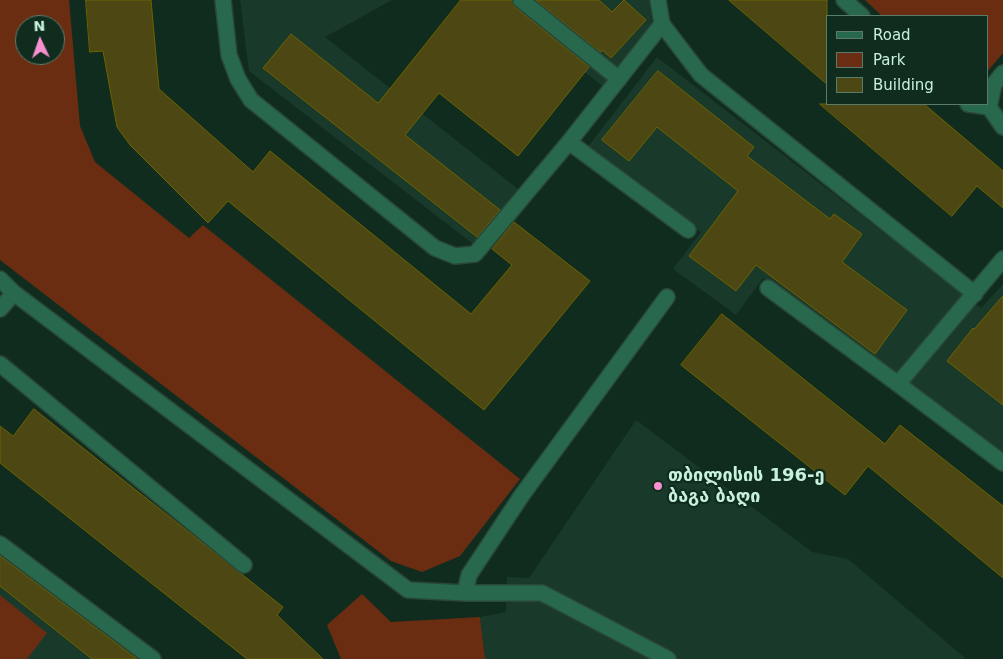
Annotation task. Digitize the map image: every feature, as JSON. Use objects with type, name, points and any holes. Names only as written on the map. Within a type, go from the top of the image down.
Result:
[{"type":"street","points":[[223,0],[229,56],[238,79],[252,100],[434,248],[455,256],[475,254],[569,142],[662,24]]},
{"type":"street","points":[[521,0],[619,79]]},
{"type":"street","points":[[658,0],[662,24],[701,75],[974,294]]},
{"type":"street","points":[[844,0],[861,15]]},
{"type":"street","points":[[989,107],[994,84],[1003,74]]},
{"type":"street","points":[[975,105],[989,107],[1003,127]]},
{"type":"street","points":[[569,142],[688,230]]},
{"type":"street","points":[[898,384],[1003,259]]},
{"type":"street","points":[[0,279],[14,293],[408,590],[465,593],[542,593],[668,659]]},
{"type":"street","points":[[768,288],[1003,463]]},
{"type":"street","points":[[0,309],[14,293]]},
{"type":"street","points":[[465,593],[469,576],[522,495],[667,297]]},
{"type":"street","points":[[0,364],[244,565]]},
{"type":"street","points":[[0,544],[153,659]]},
{"type":"shaded area","points":[[240,0],[392,0],[325,37],[518,189],[473,244],[249,71]]},
{"type":"shaded area","points":[[490,0],[649,0],[652,23],[605,88]]},
{"type":"shaded area","points":[[657,57],[981,308],[1003,284],[1003,468],[880,364],[763,278],[736,315],[673,269],[701,232],[587,148]]},
{"type":"shaded area","name":"თბილისის 196-ე ბაგა ბაღი","points":[[636,420],[812,552],[848,559],[964,657],[964,659],[485,659],[480,617],[506,612],[507,577],[529,578]]},
{"type":"shaded area","points":[[0,540],[147,659],[0,659]]},
{"type":"green space","points":[[0,0],[69,0],[80,126],[95,162],[189,238],[203,225],[520,479],[460,556],[422,572],[391,561],[0,260]]},
{"type":"green space","points":[[865,0],[1003,0],[1003,53],[988,71],[988,15],[881,15]]},
{"type":"green space","points":[[362,594],[391,622],[480,617],[485,659],[341,659],[327,625]]},
{"type":"green space","points":[[0,595],[47,633],[27,659],[0,659]]},
{"type":"building","points":[[86,0],[151,0],[159,89],[253,172],[270,151],[471,314],[512,265],[492,249],[514,222],[590,281],[484,410],[228,201],[208,223],[130,145],[117,127],[103,51],[90,52]]},
{"type":"building","points":[[461,0],[512,0],[515,7],[589,67],[518,156],[439,93],[405,135],[500,210],[477,237],[263,68],[291,34],[378,103]]},
{"type":"building","points":[[536,0],[599,0],[612,12],[624,0],[646,20],[611,58]]},
{"type":"building","points":[[729,0],[827,0],[826,83]]},
{"type":"building","points":[[658,71],[754,147],[747,156],[830,219],[834,214],[862,234],[842,262],[907,310],[875,354],[756,265],[736,291],[689,256],[738,191],[657,127],[629,161],[602,140]]},
{"type":"building","points":[[820,104],[925,105],[1003,171],[1003,208],[977,186],[952,216]]},
{"type":"building","points":[[1003,296],[1003,405],[947,361],[973,328]]},
{"type":"building","points":[[722,314],[885,444],[900,425],[1003,506],[1003,578],[868,466],[845,495],[681,365]]},
{"type":"building","points":[[34,409],[283,607],[277,615],[323,659],[247,659],[0,463],[0,426],[13,436]]},
{"type":"building","points":[[0,556],[137,659],[92,659],[0,586]]},
{"type":"place","name":"თბილისის 196-ე ბაგა ბაღი","points":[[658,486]]}]
